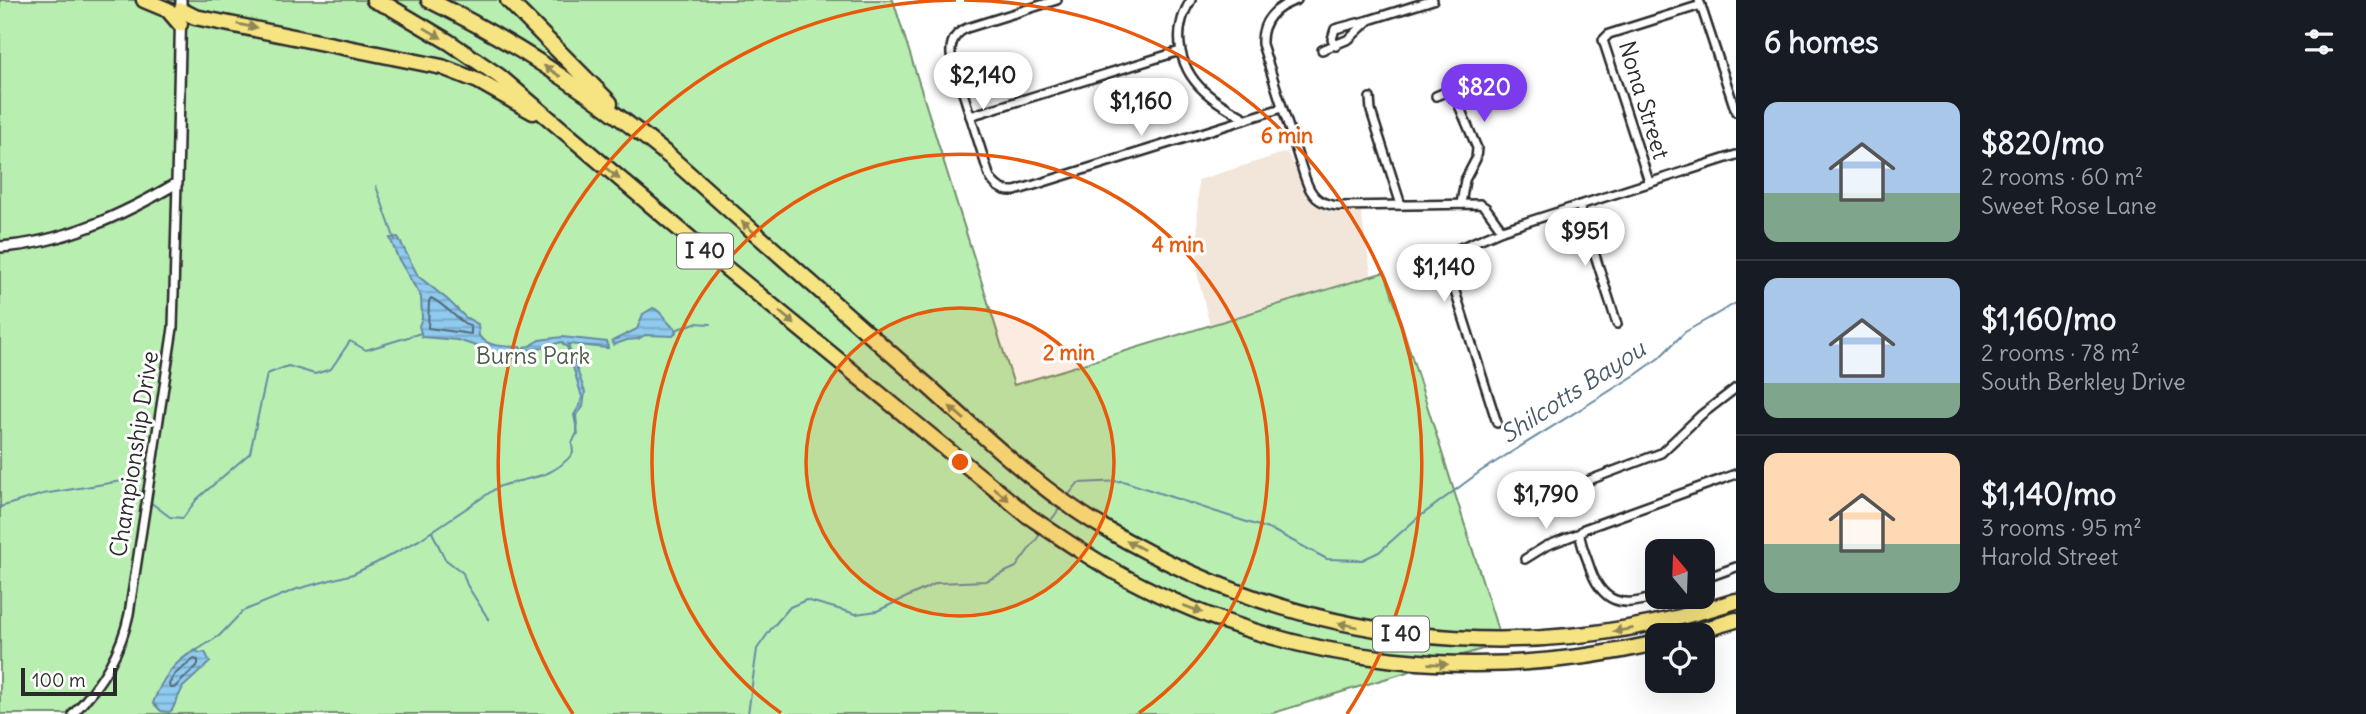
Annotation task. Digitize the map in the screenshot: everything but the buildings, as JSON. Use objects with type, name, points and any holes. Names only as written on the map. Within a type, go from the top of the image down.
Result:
[{"type":"highway","points":[[144,0],[200,18],[442,67],[478,82],[554,123]]},
{"type":"highway","name":"I 40","points":[[374,0],[449,42],[499,76],[702,249],[1027,515],[1130,580],[1188,607],[1263,634],[1352,655],[1405,663],[1504,665],[1578,659],[1645,645]]},
{"type":"highway","name":"I 40","points":[[429,0],[505,41],[630,125],[669,156],[1047,489],[1105,529],[1178,567],[1238,593],[1317,618],[1391,632],[1494,640],[1567,637],[1658,624],[1736,601]]},
{"type":"highway","points":[[508,0],[577,67],[630,125]]},
{"type":"highway","points":[[162,6],[175,4],[181,13]]},
{"type":"highway","points":[[1715,626],[1736,620]]},
{"type":"street","points":[[1056,0],[967,27],[956,35],[952,42],[951,55],[989,175],[995,184],[1005,191],[1015,191],[1282,108]]},
{"type":"street","points":[[1191,0],[1181,19],[1178,40],[1190,74],[1200,88],[1247,119]]},
{"type":"street","points":[[1297,0],[1272,14],[1262,38],[1282,108],[1312,195],[1329,205],[1482,205],[1503,229]]},
{"type":"street","points":[[1336,46],[1332,39],[1335,29],[1433,0]]},
{"type":"street","points":[[1700,2],[1736,112]]},
{"type":"street","name":"Nona Street","points":[[1649,182],[1603,40],[1609,34],[1700,2]]},
{"type":"street","points":[[0,247],[30,244],[68,233],[125,212],[177,183],[181,13]]},
{"type":"street","points":[[1322,50],[1349,39],[1369,20]]},
{"type":"street","points":[[970,116],[1180,51]]},
{"type":"street","points":[[1436,96],[1452,89],[1476,143],[1476,156],[1465,180],[1461,204]]},
{"type":"street","points":[[1370,98],[1371,111],[1401,205]]},
{"type":"street","points":[[1497,423],[1444,257],[1447,252],[1503,229],[1736,155]]},
{"type":"street","name":"Championship Drive","points":[[73,714],[104,675],[125,630],[173,328],[177,183]]},
{"type":"street","points":[[1580,205],[1617,324]]},
{"type":"street","points":[[1544,509],[1558,492],[1661,453],[1701,415],[1736,388]]},
{"type":"street","points":[[1525,559],[1584,529],[1736,474]]},
{"type":"street","points":[[1580,533],[1593,579],[1603,592],[1615,600],[1629,603],[1645,599]]},
{"type":"street","points":[[1715,575],[1736,567]]},
{"type":"shaded area","points":[[1287,152],[1317,206],[1361,212],[1374,291],[1211,331],[1197,272],[1198,180]]},
{"type":"green space","name":"Burns Park","points":[[0,0],[893,0],[1014,385],[1385,272],[1502,643],[1270,714],[0,714]]},
{"type":"water","points":[[398,237],[418,276],[465,317],[478,324],[479,336],[483,340],[503,346],[520,347],[523,352],[499,353],[457,340],[422,337],[419,326],[422,318],[421,297],[398,258],[390,238]]},
{"type":"water","points":[[653,308],[675,328],[673,336],[645,335],[613,345],[612,341],[637,329],[643,314]]},
{"type":"water","points":[[562,337],[607,342],[608,348],[568,344],[585,392],[583,407],[576,416],[578,435],[574,415],[582,397],[567,347],[561,342],[542,348],[526,350],[524,347],[539,340]]},
{"type":"water","points":[[196,650],[199,653],[205,652],[210,662],[183,687],[172,710],[161,711],[153,703],[164,679],[181,660]]},
{"type":"waterway","points":[[376,186],[395,240]]},
{"type":"waterway","name":"Shilcotts Bayou","points":[[1067,497],[1078,483],[1123,481],[1274,531],[1327,559],[1362,560],[1379,552],[1415,520],[1481,471],[1637,374],[1659,358],[1685,332],[1736,303]]},
{"type":"waterway","points":[[675,330],[695,323],[711,324]]},
{"type":"waterway","points":[[150,502],[170,517],[183,518],[197,499],[250,453],[267,374],[288,366],[315,374],[331,369],[350,341],[366,350],[421,333]]},
{"type":"waterway","points":[[197,650],[219,636],[243,611],[297,589],[353,574],[419,540],[498,487],[556,469],[573,453],[572,443],[577,433]]},
{"type":"waterway","points":[[0,507],[43,494],[128,480],[144,495]]},
{"type":"waterway","points":[[1049,523],[1060,508]]},
{"type":"waterway","points":[[432,532],[445,559],[463,573],[467,585],[489,620]]},
{"type":"waterway","points":[[748,714],[757,649],[790,607],[806,600],[856,614],[877,611],[937,583],[986,581],[1016,567],[1041,533]]}]
